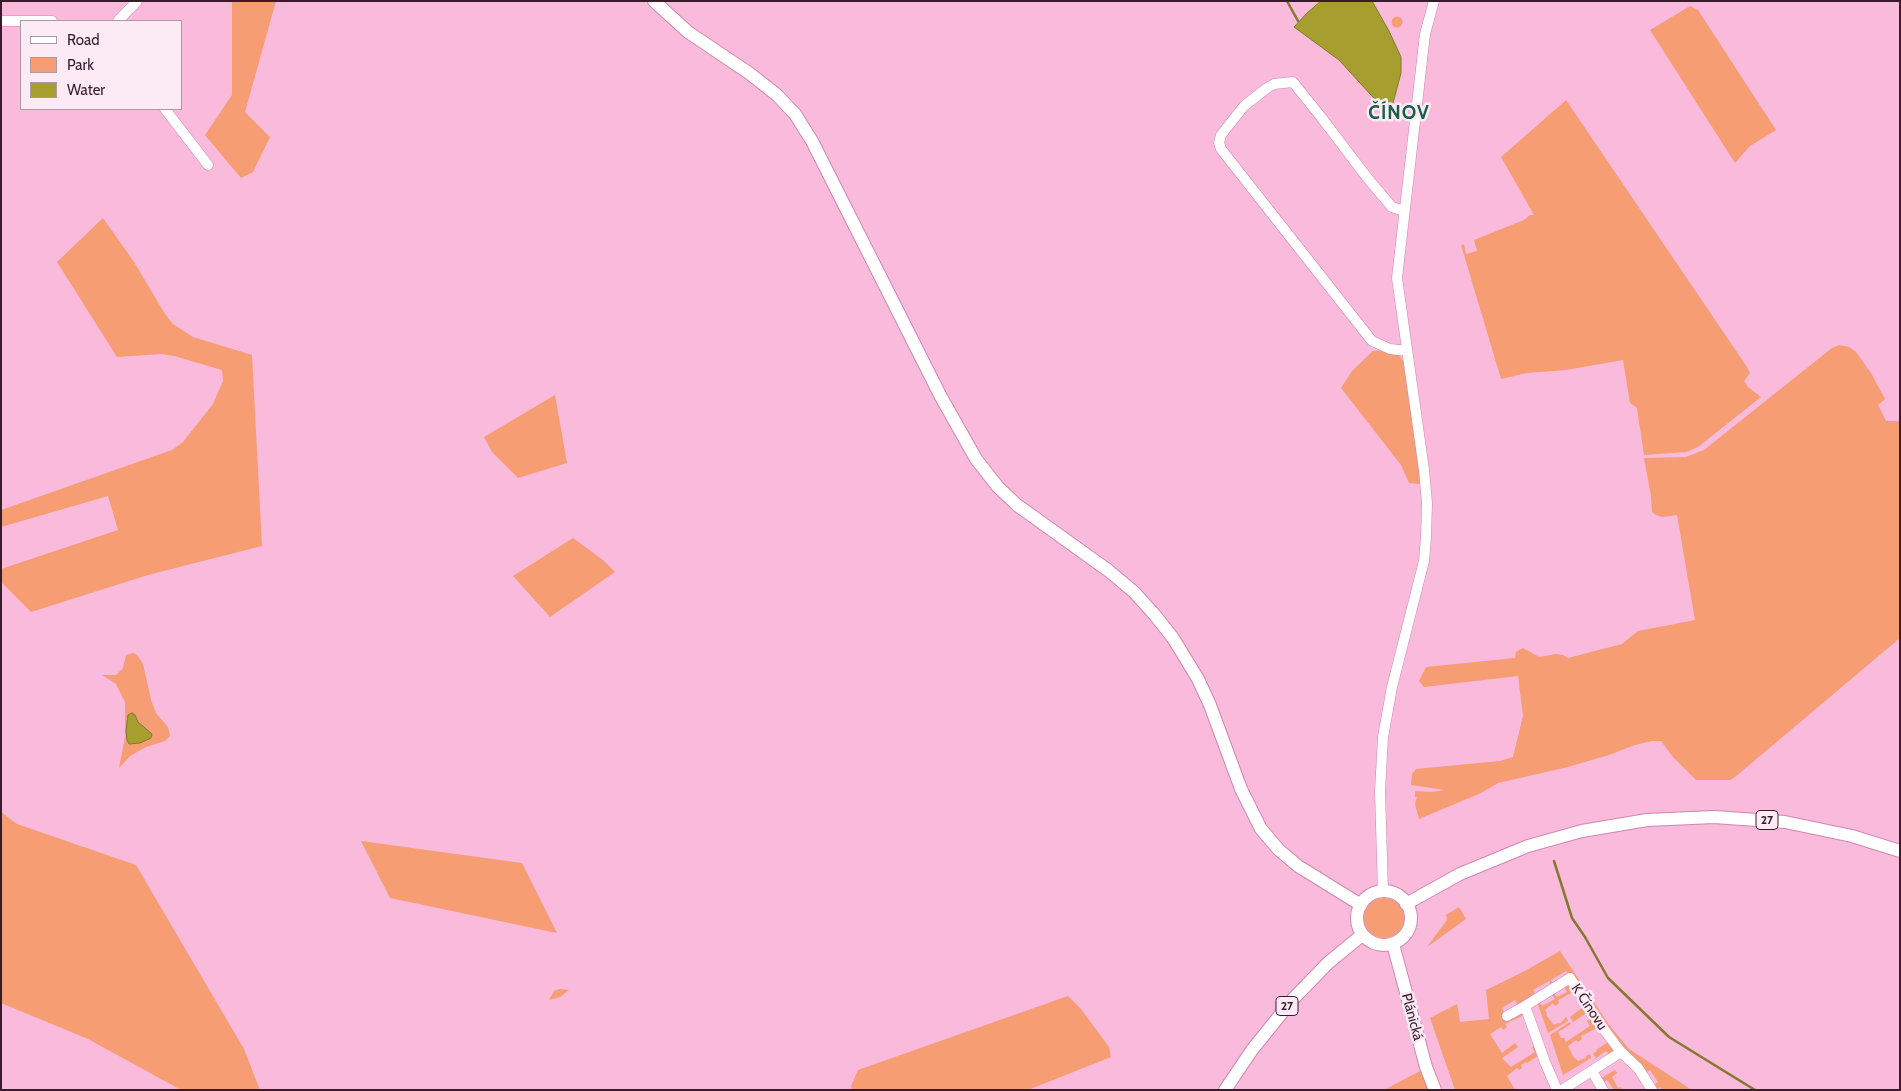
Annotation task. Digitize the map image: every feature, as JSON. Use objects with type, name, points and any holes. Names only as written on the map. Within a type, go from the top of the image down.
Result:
[{"type":"main road","points":[[654,1],[688,32],[749,73],[777,95],[795,114],[812,141],[940,395],[976,459],[998,487],[1017,506],[1098,562],[1147,606],[1173,638],[1191,666],[1204,692],[1250,810],[1266,835],[1285,856],[1311,875],[1360,905]]},
{"type":"main road","name":"27","points":[[1406,904],[1460,874],[1514,850],[1577,832],[1647,820],[1714,817],[1785,822],[1852,836],[1900,852]]},
{"type":"main road","points":[[1383,892],[1396,895],[1406,904],[1410,914],[1410,926],[1404,936],[1393,944],[1376,944],[1362,935],[1357,919],[1360,905],[1369,896],[1383,892]]},
{"type":"main road","name":"27","points":[[1226,1090],[1252,1050],[1293,999],[1328,963],[1362,935]]},
{"type":"main road","name":"Plánická","points":[[1393,944],[1434,1090]]},
{"type":"street","points":[[119,20],[137,1]]},
{"type":"street","points":[[1383,892],[1380,791],[1383,737],[1392,687],[1424,561],[1426,526],[1424,470],[1397,278],[1425,34],[1434,1]]},
{"type":"street","points":[[1,21],[20,21]]},
{"type":"street","points":[[1404,211],[1392,207],[1293,82],[1274,84],[1266,88],[1244,106],[1221,134],[1219,143],[1221,149],[1372,341],[1390,348],[1407,351]]},
{"type":"street","points":[[165,110],[208,165]]},
{"type":"street","name":"K Čínovu","points":[[1507,1016],[1570,978],[1599,1024],[1638,1068],[1652,1090]]},
{"type":"street","points":[[1525,1006],[1557,1090]]},
{"type":"street","points":[[1562,1090],[1622,1052]]},
{"type":"street","points":[[1592,1071],[1603,1090]]},
{"type":"green space","points":[[232,1],[276,1],[245,112],[270,137],[253,172],[241,178],[205,135],[232,95]]},
{"type":"green space","points":[[1690,6],[1698,10],[1776,130],[1750,146],[1735,163],[1650,30]]},
{"type":"green space","points":[[1397,16],[1403,22],[1397,28],[1391,22]]},
{"type":"green space","points":[[1566,100],[1747,367],[1750,373],[1744,381],[1748,387],[1761,397],[1698,447],[1686,452],[1644,455],[1637,408],[1630,403],[1623,360],[1566,370],[1527,373],[1501,379],[1461,245],[1464,244],[1466,254],[1477,251],[1474,240],[1524,220],[1530,215],[1534,215],[1501,157]]},
{"type":"green space","points":[[103,218],[134,262],[173,324],[193,337],[252,355],[262,546],[148,575],[31,612],[1,582],[1,569],[118,530],[108,496],[1,527],[1,510],[172,450],[183,442],[213,404],[223,381],[222,370],[174,356],[162,354],[117,357],[57,262]]},
{"type":"green space","points":[[1839,345],[1849,347],[1856,352],[1871,373],[1885,399],[1878,405],[1886,421],[1900,421],[1900,638],[1730,780],[1696,780],[1673,757],[1661,741],[1652,741],[1568,767],[1498,783],[1481,793],[1419,819],[1415,804],[1417,797],[1415,797],[1415,791],[1431,792],[1445,790],[1411,785],[1412,774],[1416,769],[1500,761],[1513,757],[1523,716],[1518,676],[1424,687],[1419,681],[1426,667],[1515,658],[1516,652],[1523,648],[1539,657],[1556,654],[1568,658],[1622,644],[1638,631],[1695,620],[1677,515],[1662,517],[1652,512],[1644,458],[1686,457],[1704,450],[1832,348]]},
{"type":"green space","points":[[1390,350],[1399,355],[1403,361],[1422,483],[1420,484],[1409,483],[1401,465],[1341,388],[1352,371],[1373,351]]},
{"type":"green space","points":[[555,395],[567,463],[518,478],[492,452],[484,437]]},
{"type":"green space","points":[[573,538],[603,560],[615,572],[550,617],[513,576]]},
{"type":"green space","points":[[133,653],[137,655],[143,664],[151,700],[156,713],[168,727],[170,736],[165,741],[146,747],[130,756],[119,768],[125,737],[125,702],[116,684],[102,675],[116,675],[123,668],[126,655]]},
{"type":"green space","points":[[1,812],[17,824],[136,865],[244,1049],[260,1090],[181,1090],[88,1039],[1,1003]]},
{"type":"green space","points":[[361,841],[522,863],[557,933],[390,898]]},
{"type":"green space","points":[[1388,898],[1395,901],[1401,907],[1404,918],[1403,926],[1395,935],[1388,938],[1380,938],[1373,935],[1365,926],[1364,914],[1367,907],[1376,899]]},
{"type":"green space","points":[[1459,907],[1466,919],[1427,947],[1447,920],[1446,915]]},
{"type":"green space","points":[[1560,951],[1609,1025],[1629,1049],[1692,1090],[1662,1090],[1660,1087],[1656,1090],[1653,1086],[1658,1082],[1650,1070],[1645,1073],[1632,1058],[1566,971],[1551,980],[1554,985],[1552,986],[1549,981],[1533,990],[1535,995],[1518,1005],[1515,1000],[1502,1008],[1504,1012],[1522,1012],[1524,1015],[1505,1024],[1507,1027],[1503,1030],[1501,1027],[1490,1034],[1502,1053],[1515,1043],[1518,1047],[1502,1058],[1511,1067],[1535,1052],[1532,1048],[1534,1045],[1538,1056],[1521,1065],[1522,1068],[1519,1070],[1517,1068],[1507,1076],[1515,1090],[1455,1090],[1430,1018],[1457,1004],[1460,1022],[1489,1019],[1486,990]]},
{"type":"green space","points":[[1564,987],[1570,987],[1573,992],[1558,1000],[1559,1003],[1555,1006],[1553,1003],[1545,1010],[1546,1015],[1554,1025],[1560,1024],[1566,1017],[1568,1021],[1548,1033],[1537,1002],[1542,1006],[1555,999],[1552,994],[1554,993],[1557,997],[1567,992]]},
{"type":"green space","points":[[559,989],[569,990],[560,997],[549,1000],[554,991]]},
{"type":"green space","points":[[1068,996],[1081,1009],[1109,1047],[1111,1057],[1028,1090],[852,1090],[851,1086],[858,1070]]},
{"type":"green space","points":[[1583,1007],[1587,1013],[1573,1022],[1570,1017]]},
{"type":"green space","points":[[1591,1018],[1593,1021],[1591,1022],[1597,1028],[1581,1036],[1582,1039],[1578,1042],[1576,1040],[1568,1046],[1574,1058],[1578,1061],[1590,1054],[1591,1058],[1563,1075],[1550,1035],[1570,1022],[1571,1024],[1558,1032],[1566,1042],[1590,1026],[1587,1021]]},
{"type":"green space","points":[[1608,1042],[1613,1048],[1613,1052],[1609,1055],[1606,1051],[1596,1058],[1593,1054],[1596,1050]]},
{"type":"green space","points":[[1422,1070],[1430,1090],[1384,1090]]},
{"type":"green space","points":[[1615,1070],[1617,1073],[1612,1077],[1618,1088],[1621,1087],[1622,1090],[1614,1090],[1607,1080],[1603,1082],[1600,1079]]},
{"type":"water","points":[[1321,1],[1372,1],[1401,57],[1401,73],[1393,103],[1389,107],[1381,106],[1339,60],[1294,27]]},
{"type":"water","points":[[132,713],[138,722],[152,734],[151,738],[140,743],[129,744],[126,731],[128,715]]},
{"type":"waterway","points":[[1287,1],[1298,21]]},
{"type":"waterway","points":[[1554,861],[1572,918],[1608,978],[1669,1037],[1755,1090]]},
{"type":"district","name":"ČÍNOV","points":[[1399,113]]}]
